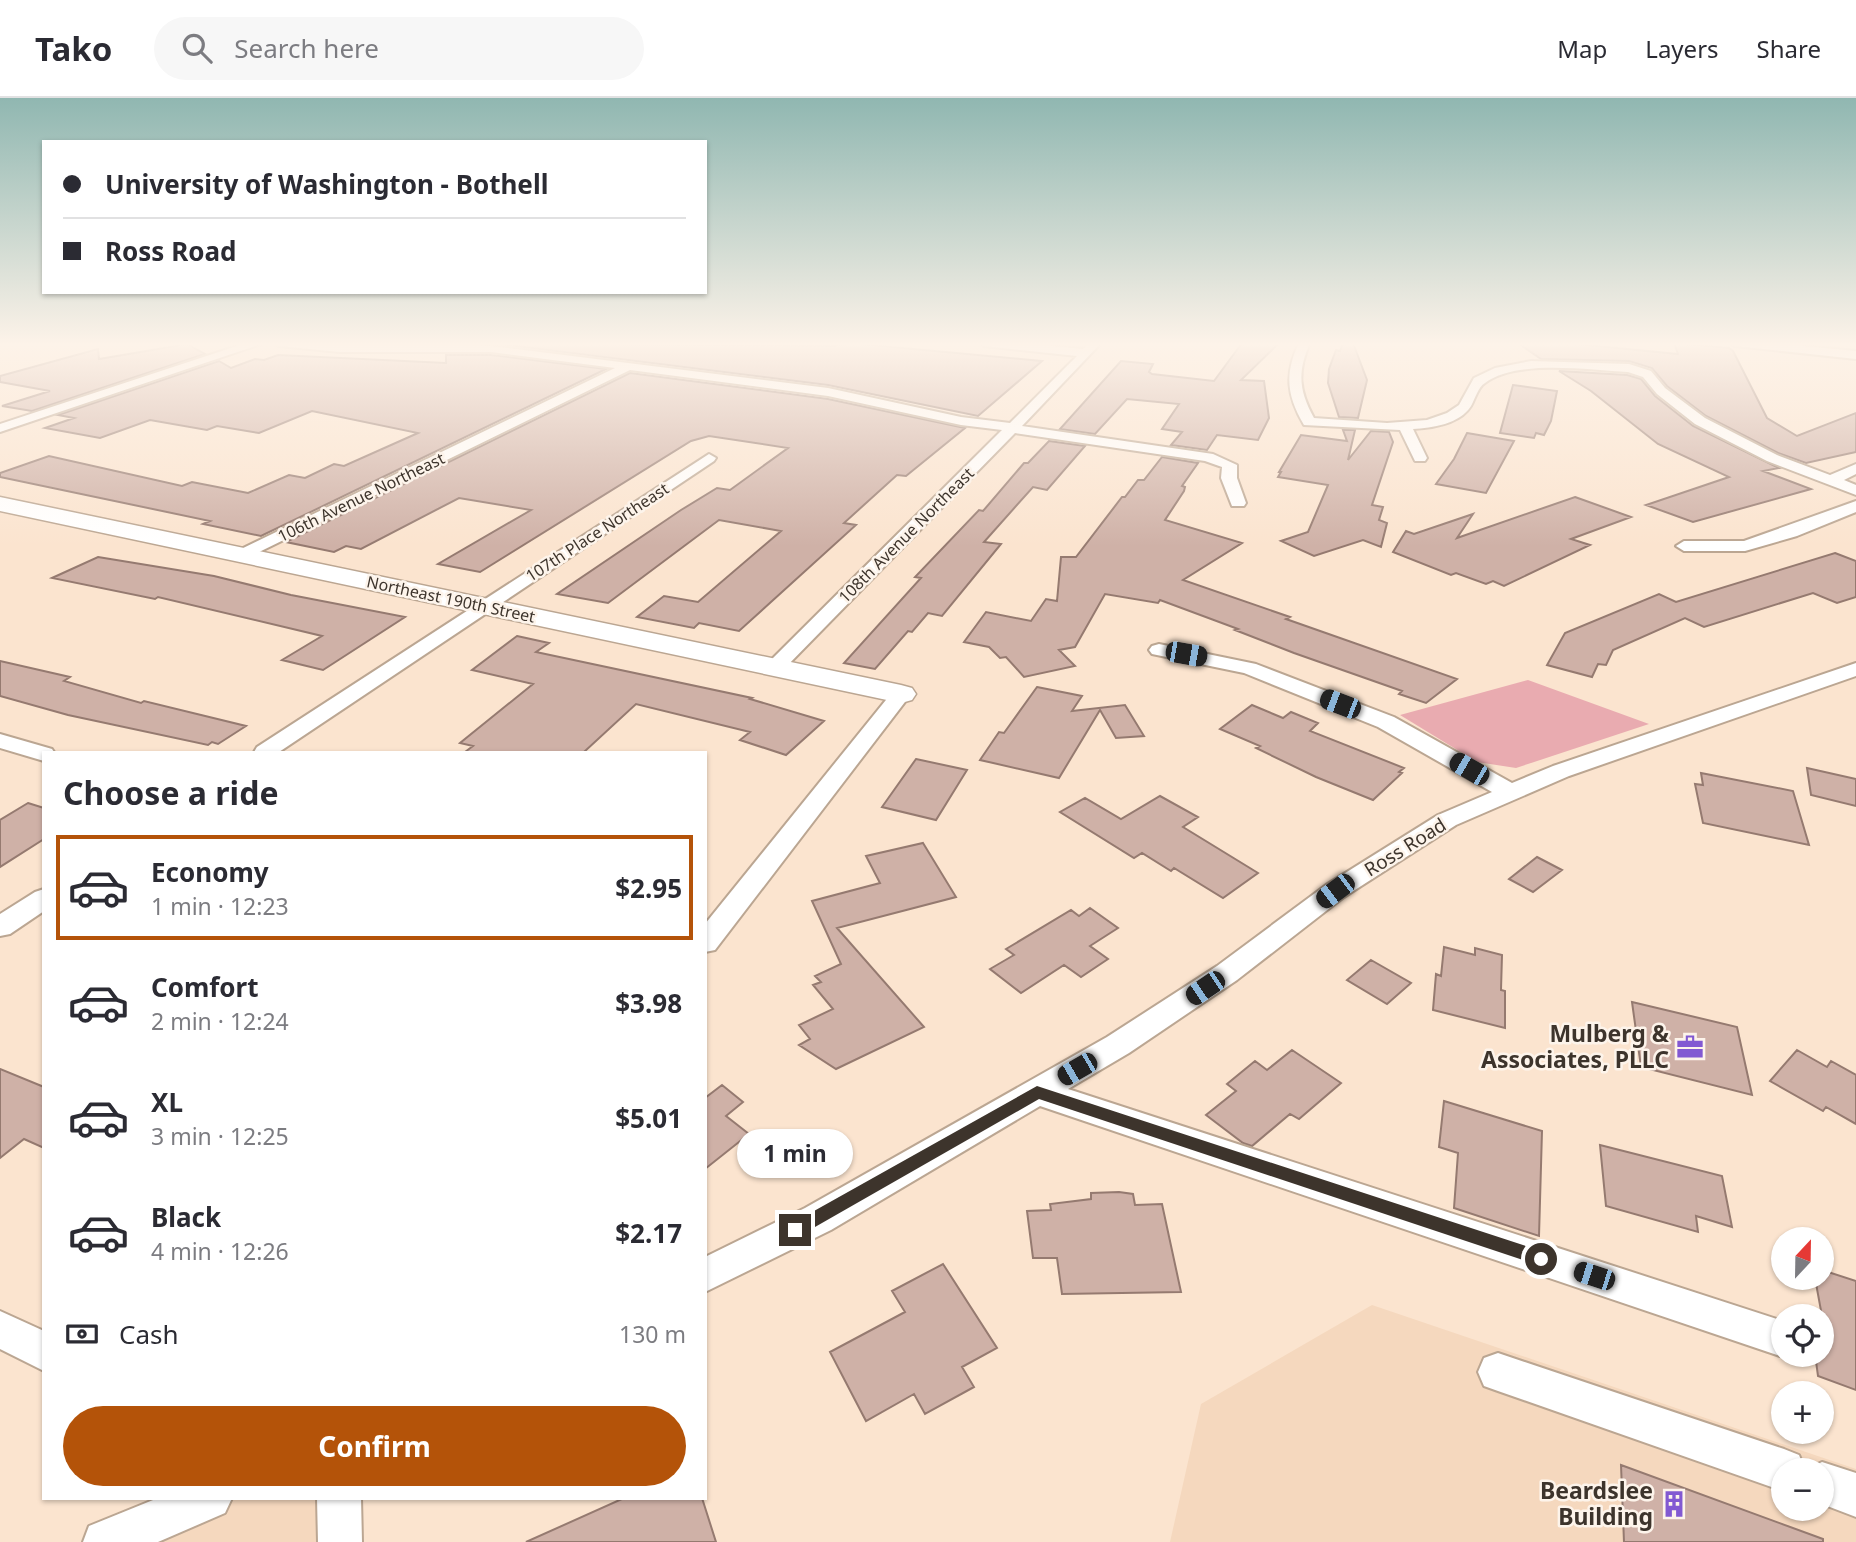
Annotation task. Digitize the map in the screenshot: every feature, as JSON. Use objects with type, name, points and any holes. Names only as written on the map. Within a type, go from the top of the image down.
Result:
[{"type":"street","points":[[0,428],[54,410]]},
{"type":"street","name":"106th Avenue Northeast","points":[[243,555],[539,410]]},
{"type":"street","points":[[912,410],[961,421],[1013,427],[1023,431],[1208,457],[1230,466],[1229,478],[1238,503]]},
{"type":"street","name":"108th Avenue Northeast","points":[[775,667],[1030,410]]},
{"type":"street","points":[[1303,410],[1309,422],[1337,426],[1429,424],[1459,410]]},
{"type":"street","points":[[1686,410],[1700,421],[1772,458],[1856,490]]},
{"type":"street","points":[[1405,426],[1420,458]]},
{"type":"street","name":"107th Place Northeast","points":[[267,751],[709,458]]},
{"type":"street","points":[[1830,481],[1856,468]]},
{"type":"street","name":"Northeast 190th Street","points":[[0,504],[901,694]]},
{"type":"street","points":[[1685,546],[1745,546],[1791,532],[1856,506]]},
{"type":"street","points":[[1159,650],[1249,668],[1386,722],[1510,792]]},
{"type":"street","name":"Ross Road","points":[[707,1274],[818,1219],[1118,1045],[1227,973],[1335,891],[1447,820],[1560,771],[1856,669]]},
{"type":"street","points":[[707,940],[901,694]]},
{"type":"street","points":[[0,741],[42,753]]},
{"type":"street","points":[[0,927],[42,899]]},
{"type":"street","points":[[1037,1092],[1771,1335]]},
{"type":"street","points":[[0,1329],[42,1351]]},
{"type":"street","points":[[1498,1372],[1771,1466]]},
{"type":"street","points":[[1834,1487],[1856,1494]]},
{"type":"street","points":[[105,1542],[205,1500]]},
{"type":"street","points":[[340,1500],[340,1542]]},
{"type":"shaded area","points":[[1528,680],[1649,724],[1516,768],[1477,762],[1400,715]]},
{"type":"shaded area","points":[[1372,1305],[1771,1440],[1771,1444],[1782,1444],[1824,1458],[1771,1458],[1771,1521],[1834,1521],[1834,1462],[1856,1469],[1856,1542],[1170,1542],[1201,1404]]},
{"type":"shaded area","points":[[216,1500],[349,1500],[318,1542],[108,1542]]},
{"type":"building","points":[[72,410],[521,410],[261,536],[203,524],[210,521],[0,477],[0,473],[49,456],[182,486],[192,482],[248,493],[289,475],[305,478],[334,464],[344,466],[418,433],[312,411],[259,433],[217,426],[207,430],[150,420],[100,438],[45,428],[74,418],[58,415]]},
{"type":"building","points":[[554,410],[882,410],[965,428],[906,476],[897,475],[844,523],[856,525],[739,631],[699,623],[694,628],[637,617],[664,596],[698,602],[781,531],[719,520],[608,603],[557,594],[681,510],[717,488],[730,490],[788,448],[709,436],[691,441],[480,572],[438,564],[531,510],[459,498],[361,549],[346,546],[334,552],[286,542]]},
{"type":"building","points":[[951,410],[985,410],[978,416]]},
{"type":"building","points":[[1077,410],[1117,410],[1095,434],[1060,429]]},
{"type":"building","points":[[1175,410],[1268,410],[1269,418],[1258,440],[1217,435],[1207,450],[1171,445],[1182,432],[1162,429]]},
{"type":"building","points":[[1337,410],[1360,410],[1358,418],[1339,417]]},
{"type":"building","points":[[1506,410],[1553,410],[1544,435],[1536,433],[1534,438],[1500,433]]},
{"type":"building","points":[[1616,410],[1673,410],[1693,426],[1779,468],[1763,471],[1811,489],[1693,522],[1646,505],[1729,477],[1658,444]]},
{"type":"building","points":[[1699,410],[1763,410],[1767,418],[1797,436],[1856,413],[1856,452],[1806,463],[1778,453]]},
{"type":"building","points":[[1343,430],[1355,430],[1348,460],[1371,431],[1389,432],[1393,442],[1372,505],[1383,507],[1379,520],[1387,523],[1381,547],[1363,540],[1314,556],[1281,541],[1308,532],[1328,485],[1278,477],[1279,472],[1301,435],[1347,441]]},
{"type":"building","points":[[1467,433],[1514,441],[1486,493],[1436,484],[1454,459]]},
{"type":"building","points":[[1049,441],[1085,446],[1047,490],[1033,487],[984,542],[1001,544],[942,616],[928,613],[912,632],[908,631],[875,669],[844,663],[921,578],[915,577],[979,510],[983,511],[1024,463],[1028,463]]},
{"type":"building","points":[[1162,457],[1198,463],[1182,486],[1185,487],[1184,491],[1165,520],[1242,543],[1183,580],[1457,679],[1426,703],[1399,694],[1402,691],[1294,653],[1160,600],[1158,603],[1105,594],[1075,647],[1059,650],[1075,666],[1024,677],[1006,657],[1000,658],[989,647],[964,642],[986,612],[1031,621],[1046,599],[1057,601],[1061,557],[1076,557],[1122,497],[1125,497],[1138,480],[1144,480]]},
{"type":"building","points":[[1575,497],[1631,517],[1571,539],[1590,545],[1504,586],[1493,581],[1486,584],[1456,573],[1451,575],[1393,552],[1406,531],[1414,534],[1473,514],[1457,538]]},
{"type":"building","points":[[1835,553],[1856,561],[1856,597],[1837,603],[1813,593],[1704,627],[1685,618],[1613,650],[1606,665],[1598,664],[1592,677],[1547,665],[1565,633],[1659,594],[1676,602]]},
{"type":"building","points":[[98,557],[214,576],[291,595],[405,617],[323,670],[282,660],[322,636],[158,597],[155,599],[52,578]]},
{"type":"building","points":[[517,636],[549,643],[536,652],[752,698],[750,699],[824,721],[786,755],[740,740],[750,732],[636,704],[585,751],[466,751],[473,746],[460,743],[533,684],[472,670]]},
{"type":"building","points":[[0,661],[70,677],[64,681],[141,703],[144,701],[246,726],[218,744],[212,742],[208,745],[68,715],[0,696]]},
{"type":"building","points":[[1037,687],[1082,696],[1072,711],[1125,705],[1144,736],[1116,738],[1100,710],[1059,778],[980,760],[999,732],[1004,733]]},
{"type":"building","points":[[1252,705],[1283,718],[1291,712],[1318,723],[1310,731],[1404,768],[1399,772],[1402,773],[1373,800],[1316,777],[1256,748],[1260,746],[1220,729]]},
{"type":"building","points":[[916,759],[967,770],[936,820],[882,807]]},
{"type":"building","points":[[1807,768],[1856,779],[1856,806],[1811,795]]},
{"type":"building","points":[[1701,773],[1793,791],[1809,845],[1703,823],[1695,784],[1703,785]]},
{"type":"building","points":[[1160,796],[1198,817],[1183,827],[1258,873],[1223,898],[1174,868],[1171,871],[1142,853],[1134,858],[1060,812],[1085,798],[1121,819]]},
{"type":"building","points":[[28,803],[42,807],[42,840],[0,867],[0,820]]},
{"type":"building","points":[[923,843],[956,897],[837,928],[924,1027],[836,1069],[799,1045],[810,1039],[799,1025],[833,1009],[813,985],[821,982],[815,976],[841,964],[812,901],[880,883],[866,856]]},
{"type":"building","points":[[1537,857],[1562,870],[1533,892],[1509,879]]},
{"type":"building","points":[[1090,908],[1118,928],[1090,946],[1108,959],[1081,977],[1064,965],[1021,993],[990,969],[1014,955],[1006,949],[1071,910],[1079,916]]},
{"type":"building","points":[[1444,947],[1475,955],[1475,948],[1502,955],[1501,990],[1505,991],[1505,1028],[1433,1010],[1436,974],[1441,976]]},
{"type":"building","points":[[1371,960],[1411,983],[1387,1004],[1347,980]]},
{"type":"building","name":"Mulberg & Associates, PLLC","points":[[1632,1002],[1737,1027],[1752,1095],[1641,1067]]},
{"type":"building","points":[[1292,1050],[1341,1083],[1299,1119],[1290,1114],[1252,1146],[1243,1143],[1206,1115],[1236,1091],[1227,1084],[1255,1061],[1267,1070]]},
{"type":"building","points":[[1797,1050],[1827,1067],[1831,1061],[1856,1075],[1856,1124],[1826,1107],[1823,1111],[1770,1081]]},
{"type":"building","points":[[0,1069],[42,1086],[42,1147],[24,1139],[0,1158]]},
{"type":"building","points":[[722,1085],[743,1102],[726,1116],[749,1134],[707,1167],[707,1096]]},
{"type":"building","points":[[1444,1101],[1542,1131],[1539,1236],[1454,1208],[1458,1153],[1439,1147]]},
{"type":"building","points":[[1600,1145],[1722,1176],[1732,1227],[1696,1216],[1698,1232],[1606,1206]]},
{"type":"building","points":[[1091,1193],[1133,1194],[1135,1205],[1162,1204],[1181,1292],[1062,1294],[1057,1258],[1033,1258],[1027,1211],[1051,1210],[1050,1204],[1091,1199]]},
{"type":"building","points":[[943,1264],[997,1348],[962,1367],[974,1387],[925,1414],[914,1394],[866,1421],[830,1352],[905,1312],[892,1291]]},
{"type":"building","points":[[1834,1274],[1856,1281],[1856,1390],[1818,1376],[1817,1367],[1834,1367],[1834,1304],[1820,1304],[1817,1290],[1834,1290]]},
{"type":"building","name":"Beardslee Building","points":[[1621,1465],[1823,1539],[1823,1542],[1624,1542]]},
{"type":"building","points":[[620,1500],[703,1500],[716,1542],[526,1542]]},
{"type":"place","name":"Mulberg & Associates, PLLC","points":[[1690,1047]]},
{"type":"place","name":"Beardslee Building","points":[[1674,1504]]},
{"type":"route","points":[[795,1230],[1037,1092],[1541,1259]]}]
